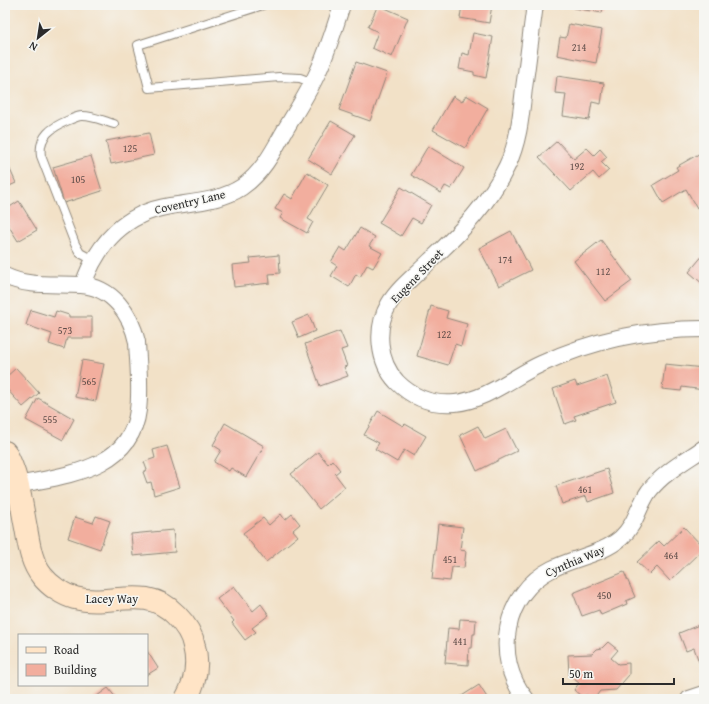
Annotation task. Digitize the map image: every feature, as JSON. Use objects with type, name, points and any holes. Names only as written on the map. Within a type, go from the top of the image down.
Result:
[{"type":"street","name":"Coventry Lane","points":[[83,285],[93,260],[109,238],[120,228],[145,213],[169,206],[221,197],[231,193],[250,180],[265,165],[313,83],[342,5]]},
{"type":"street","name":"Eugene Street","points":[[535,5],[520,127],[512,154],[496,186],[470,219],[441,251],[401,289],[388,305],[381,326],[380,340],[386,367],[403,388],[413,395],[423,400],[434,402],[457,403],[482,395],[535,367],[589,345],[618,338],[657,332],[704,329]]},
{"type":"street","points":[[5,276],[19,282],[36,285],[83,285],[94,288],[112,297],[120,305],[131,322],[137,342],[139,398],[136,420],[127,439],[121,447],[99,465],[81,471],[18,485]]},
{"type":"street","name":"Cynthia Way","points":[[526,699],[516,684],[511,672],[506,646],[512,612],[524,592],[532,583],[551,569],[593,554],[613,544],[634,524],[645,498],[656,484],[677,466],[704,448]]},
{"type":"street","name":"Lacey Way","points":[[5,452],[18,485],[33,560],[37,569],[49,583],[68,596],[84,600],[126,598],[150,600],[168,608],[182,620],[193,639],[197,661],[193,684],[186,699]]},
{"type":"street","points":[[689,699],[704,694]]},
{"type":"lane","points":[[263,5],[138,44],[149,88],[279,77],[300,78],[313,83]]},
{"type":"lane","points":[[93,260],[80,252],[75,244],[41,156],[40,148],[42,141],[48,133],[58,124],[79,116],[92,117],[114,124]]},
{"type":"building","points":[[378,5],[408,18],[392,57],[372,48],[378,32],[368,27]]},
{"type":"building","points":[[462,5],[492,5],[489,23],[460,18]]},
{"type":"building","points":[[575,5],[603,5],[602,13],[574,8]]},
{"type":"building","points":[[569,24],[602,30],[596,63],[557,55],[560,37],[566,38]]},
{"type":"building","points":[[473,33],[493,37],[486,78],[474,75],[474,72],[459,69],[462,53],[469,55]]},
{"type":"building","points":[[356,62],[387,73],[370,121],[339,110]]},
{"type":"building","points":[[557,76],[604,83],[601,104],[592,102],[589,120],[563,116],[566,94],[555,93]]},
{"type":"building","points":[[466,95],[488,108],[465,148],[433,130],[453,96],[462,102]]},
{"type":"building","points":[[331,121],[355,135],[332,174],[308,159]]},
{"type":"building","points":[[149,133],[154,155],[111,164],[106,141]]},
{"type":"building","points":[[557,141],[574,159],[587,148],[594,155],[600,149],[607,157],[601,162],[609,170],[599,179],[593,172],[571,191],[539,157]]},
{"type":"building","points":[[428,146],[464,168],[451,189],[445,186],[441,193],[411,175]]},
{"type":"building","points":[[704,151],[704,204],[697,208],[686,189],[663,203],[653,185],[678,170],[676,167]]},
{"type":"building","points":[[91,156],[102,191],[64,203],[53,167]]},
{"type":"building","points":[[8,165],[16,183],[5,188],[5,166]]},
{"type":"building","points":[[307,172],[328,185],[308,219],[313,222],[307,233],[280,218],[283,213],[275,209],[284,194],[292,199]]},
{"type":"building","points":[[401,187],[431,205],[421,223],[412,218],[401,236],[379,223]]},
{"type":"building","points":[[19,201],[37,230],[18,241],[5,220],[5,210]]},
{"type":"building","points":[[360,228],[375,237],[369,246],[382,253],[373,268],[367,265],[360,277],[356,274],[349,287],[331,276],[337,266],[331,262],[340,247],[346,251]]},
{"type":"building","points":[[511,231],[531,270],[499,286],[479,248]]},
{"type":"building","points":[[601,240],[632,281],[605,301],[574,261]]},
{"type":"building","points":[[704,254],[704,285],[689,272]]},
{"type":"building","points":[[279,255],[280,273],[269,274],[270,283],[234,287],[232,265],[251,263],[250,258]]},
{"type":"building","points":[[431,306],[448,311],[446,318],[467,324],[461,346],[455,344],[448,365],[417,356]]},
{"type":"building","points":[[31,310],[54,317],[56,311],[69,315],[69,317],[92,317],[92,338],[67,338],[64,349],[49,344],[52,334],[26,325]]},
{"type":"building","points":[[309,315],[315,331],[299,338],[292,322]]},
{"type":"building","points":[[340,331],[347,348],[341,350],[347,366],[344,367],[348,376],[320,386],[305,344]]},
{"type":"building","points":[[82,360],[104,364],[96,401],[75,397]]},
{"type":"building","points":[[665,364],[704,368],[704,390],[682,387],[681,391],[662,389]]},
{"type":"building","points":[[16,368],[39,393],[23,407],[5,387],[5,378]]},
{"type":"building","points":[[607,376],[616,402],[574,416],[576,420],[565,424],[553,389],[575,381],[577,386]]},
{"type":"building","points":[[38,398],[74,419],[63,440],[26,420]]},
{"type":"building","points":[[378,411],[403,426],[405,424],[426,436],[414,456],[404,450],[397,462],[375,449],[379,443],[364,435]]},
{"type":"building","points":[[225,423],[264,446],[246,477],[231,468],[229,471],[214,462],[221,450],[213,445]]},
{"type":"building","points":[[478,426],[485,439],[506,429],[517,451],[477,471],[460,435]]},
{"type":"building","points":[[167,446],[180,487],[154,495],[151,482],[147,483],[143,472],[147,470],[144,462],[155,458],[153,450]]},
{"type":"building","points":[[318,452],[328,464],[332,460],[340,470],[335,474],[345,487],[319,509],[291,474]]},
{"type":"building","points":[[607,469],[614,493],[588,502],[586,496],[562,504],[556,486]]},
{"type":"building","points":[[281,514],[285,520],[292,514],[300,524],[293,530],[298,536],[266,562],[243,533],[263,518],[269,525]]},
{"type":"building","points":[[96,516],[110,521],[100,549],[68,538],[75,517],[93,523]]},
{"type":"building","points":[[438,524],[463,527],[460,550],[466,551],[464,568],[452,567],[450,581],[432,579]]},
{"type":"building","points":[[684,527],[704,548],[670,581],[657,567],[650,574],[637,562],[659,541],[664,546]]},
{"type":"building","points":[[173,530],[175,552],[133,556],[131,534]]},
{"type":"building","points":[[624,572],[635,597],[626,601],[627,604],[601,615],[599,610],[582,616],[573,593]]},
{"type":"building","points":[[234,586],[253,611],[261,604],[269,615],[252,628],[256,632],[245,640],[232,623],[234,621],[217,599]]},
{"type":"building","points":[[460,619],[476,620],[472,648],[469,648],[468,665],[445,663],[448,628],[459,629]]},
{"type":"building","points":[[704,623],[704,660],[699,662],[694,648],[686,651],[679,633]]},
{"type":"building","points":[[608,642],[618,650],[611,658],[618,664],[629,663],[629,675],[616,690],[600,691],[594,699],[587,695],[581,696],[574,690],[579,683],[569,675],[568,655],[592,654]]},
{"type":"building","points":[[148,653],[158,668],[148,674]]},
{"type":"building","points":[[479,685],[488,699],[457,699]]},
{"type":"building","points":[[108,688],[117,699],[93,699]]}]
